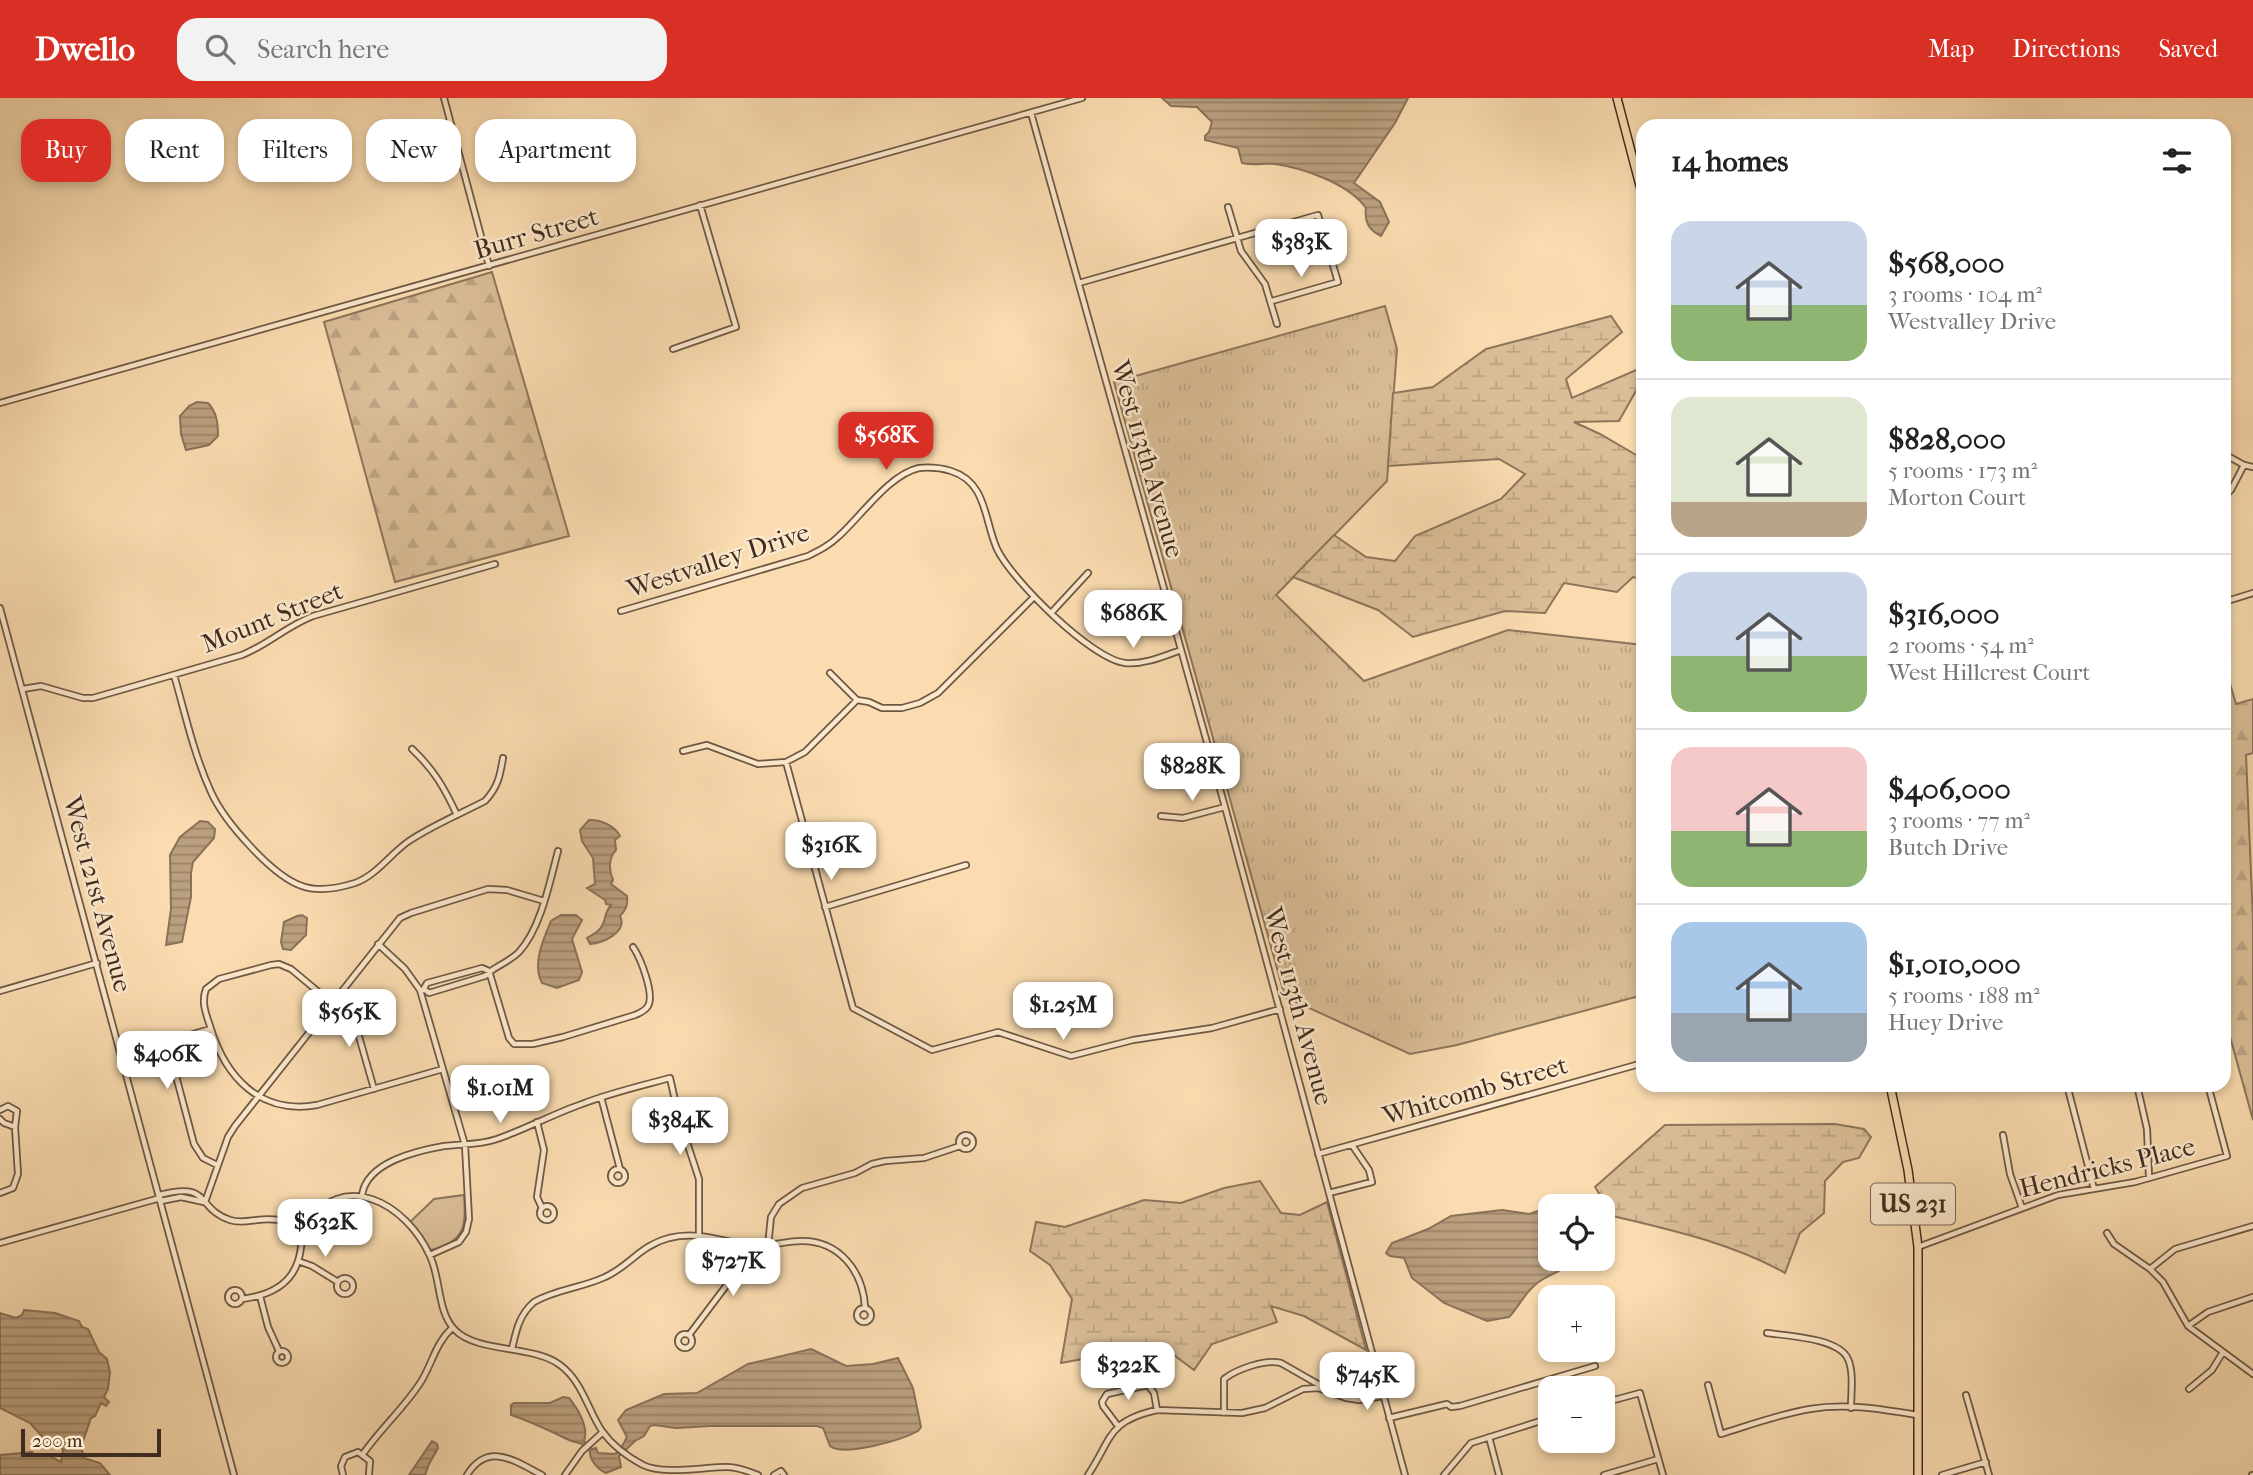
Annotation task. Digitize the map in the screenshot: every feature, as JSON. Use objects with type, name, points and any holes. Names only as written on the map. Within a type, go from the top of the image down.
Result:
[{"type":"main road","points":[[1617,98],[1636,170]]},
{"type":"main road","name":"US 231","points":[[1891,1092],[1908,1170],[1918,1248],[1918,1475]]},
{"type":"street","points":[[444,98],[489,266]]},
{"type":"street","name":"Burr Street","points":[[0,403],[1082,98]]},
{"type":"street","name":"West 113th Avenue","points":[[1031,113],[1225,807],[1405,1475]]},
{"type":"street","points":[[673,349],[736,327],[700,205]]},
{"type":"street","points":[[1228,207],[1247,262],[1265,284],[1277,324]]},
{"type":"street","points":[[1079,283],[1318,215],[1338,282],[1272,301]]},
{"type":"street","points":[[2231,457],[2253,467]]},
{"type":"street","points":[[2231,490],[2244,465]]},
{"type":"street","name":"Westvalley Drive","points":[[621,611],[800,559],[821,550],[905,473],[920,468],[941,468],[968,479],[984,503],[997,548],[1006,565],[1034,597],[1083,643],[1103,656],[1125,663],[1150,660],[1181,650]]},
{"type":"street","name":"Mount Street","points":[[23,690],[41,686],[83,698],[93,698],[242,656],[295,623],[313,616],[495,564]]},
{"type":"street","points":[[1052,612],[1088,573]]},
{"type":"street","points":[[2231,600],[2253,593]]},
{"type":"street","points":[[830,673],[857,700],[882,708],[920,704],[938,693],[1034,597]]},
{"type":"street","name":"West 121st Avenue","points":[[0,608],[234,1475]]},
{"type":"street","points":[[174,675],[202,768],[224,815],[246,841],[285,878],[304,887],[325,889],[352,884],[370,876],[407,842],[485,801],[499,781],[503,758]]},
{"type":"street","points":[[683,751],[707,745],[758,764],[786,762],[805,752],[857,700]]},
{"type":"street","points":[[412,748],[442,783],[457,815]]},
{"type":"street","points":[[786,762],[853,1008],[932,1050],[998,1032],[1071,1056],[1133,1040],[1212,1028],[1280,1009]]},
{"type":"street","points":[[1161,816],[1183,818],[1225,807]]},
{"type":"street","points":[[422,990],[429,993],[485,976],[489,971],[504,965],[526,944],[544,901],[558,851]]},
{"type":"street","points":[[825,907],[966,865]]},
{"type":"street","points":[[205,1202],[228,1137],[400,918],[488,889],[508,890],[544,901]]},
{"type":"street","points":[[379,944],[422,990],[465,1145],[469,1219],[466,1232],[459,1242],[430,1255]]},
{"type":"street","points":[[489,971],[509,1038],[514,1044],[533,1044],[635,1015],[648,1007],[651,999],[640,957],[633,947]]},
{"type":"street","points":[[0,991],[97,963]]},
{"type":"street","points":[[374,1089],[355,1025],[345,1012],[291,969],[279,964],[271,965],[210,984],[206,989],[203,1002],[215,1043],[230,1072],[259,1096],[288,1106],[310,1107],[374,1089],[443,1069]]},
{"type":"street","points":[[422,990],[427,983],[482,968],[489,971]]},
{"type":"street","points":[[211,1029],[181,1039],[174,1046],[171,1057],[194,1144],[202,1158],[217,1165]]},
{"type":"street","name":"Whitcomb Street","points":[[1318,1154],[1636,1065]]},
{"type":"street","points":[[362,1195],[363,1185],[373,1173],[392,1162],[419,1152],[499,1139],[601,1097],[670,1078],[679,1118],[699,1179],[699,1235]]},
{"type":"street","points":[[2069,1092],[2094,1189]]},
{"type":"street","points":[[2139,1092],[2147,1129],[2149,1177]]},
{"type":"street","name":"Hendricks Place","points":[[1918,1248],[2058,1195],[2135,1182],[2227,1156],[2210,1092]]},
{"type":"street","points":[[601,1097],[620,1169]]},
{"type":"street","points":[[0,1110],[8,1106],[15,1109],[17,1114],[15,1126],[18,1180],[11,1190],[0,1194]]},
{"type":"street","points":[[0,1119],[15,1126]]},
{"type":"street","points":[[537,1122],[544,1150],[537,1198],[542,1208]]},
{"type":"street","points":[[2003,1135],[2010,1174],[2022,1208]]},
{"type":"street","points":[[1329,1193],[1372,1182],[1369,1170],[1352,1145]]},
{"type":"street","points":[[768,1246],[771,1217],[779,1204],[802,1188],[855,1173],[872,1164],[924,1158],[960,1146]]},
{"type":"street","points":[[242,1299],[260,1296],[281,1286],[293,1272],[298,1261],[304,1228],[311,1217],[333,1199],[346,1195],[362,1195],[380,1202],[394,1212],[414,1232],[430,1255],[441,1288],[444,1313],[452,1328],[465,1338],[550,1359],[568,1371],[603,1432],[613,1444],[631,1457],[645,1466],[662,1470],[731,1467],[758,1475]]},
{"type":"street","points":[[0,1243],[160,1198],[181,1197],[205,1202],[229,1220],[245,1222],[276,1219],[304,1228]]},
{"type":"street","points":[[2150,1269],[2175,1249],[2253,1226]]},
{"type":"street","points":[[2107,1233],[2114,1244],[2150,1269],[2163,1282],[2188,1326],[2253,1374]]},
{"type":"street","points":[[512,1349],[518,1323],[534,1302],[607,1277],[654,1242],[678,1236],[699,1235],[739,1244],[768,1246],[804,1241],[831,1248],[843,1256],[856,1272],[863,1288],[865,1307]]},
{"type":"street","points":[[689,1335],[729,1282],[739,1244]]},
{"type":"street","points":[[298,1261],[338,1282]]},
{"type":"street","points":[[260,1296],[268,1327],[279,1351]]},
{"type":"street","points":[[2188,1326],[2208,1312],[2253,1297]]},
{"type":"street","points":[[363,1454],[377,1433],[417,1387],[438,1343],[452,1328]]},
{"type":"street","points":[[1767,1333],[1831,1344],[1842,1350],[1850,1363],[1851,1408]]},
{"type":"street","points":[[2189,1389],[2212,1370],[2223,1352]]},
{"type":"street","points":[[1224,1413],[1224,1378],[1275,1362],[1349,1398],[1372,1399],[1383,1396]]},
{"type":"street","points":[[1389,1418],[1447,1404],[1451,1407],[1460,1406],[1595,1366]]},
{"type":"street","points":[[1299,1373],[1304,1389]]},
{"type":"street","points":[[1118,1426],[1103,1406],[1102,1402],[1107,1394],[1148,1385],[1154,1392],[1157,1410]]},
{"type":"street","points":[[1708,1385],[1721,1434],[1809,1409],[1875,1408],[1918,1415]]},
{"type":"street","points":[[1349,1398],[1381,1387]]},
{"type":"street","points":[[1088,1475],[1118,1426],[1135,1416],[1157,1410],[1242,1413],[1265,1408],[1304,1389],[1331,1391]]},
{"type":"street","points":[[1615,1400],[1640,1393],[1663,1475]]},
{"type":"street","points":[[1966,1395],[1989,1475]]},
{"type":"street","points":[[1444,1475],[1471,1443],[1538,1422]]},
{"type":"street","points":[[565,1475],[582,1451],[603,1432]]},
{"type":"street","points":[[1489,1437],[1499,1475]]},
{"type":"street","points":[[343,1475],[341,1466],[345,1457],[353,1452],[363,1454],[370,1461],[369,1475]]},
{"type":"street","points":[[467,1475],[479,1461],[499,1456],[542,1475]]},
{"type":"street","points":[[1604,1475],[1658,1459]]},
{"type":"street","points":[[1942,1475],[1986,1462]]},
{"type":"street","points":[[774,1475],[781,1471],[784,1475]]},
{"type":"green space","points":[[492,272],[569,536],[395,582],[324,322]]},
{"type":"green space","points":[[1385,306],[1397,349],[1387,481],[1276,595],[1364,681],[1508,630],[1636,644],[1636,997],[1457,1045],[1410,1054],[1285,997],[1114,382]]},
{"type":"green space","points":[[1611,316],[1622,332],[1566,379],[1572,398],[1636,370],[1636,391],[1619,421],[1574,422],[1636,455],[1636,578],[1633,577],[1617,592],[1564,583],[1545,613],[1505,611],[1413,637],[1378,610],[1293,577],[1334,535],[1366,557],[1395,561],[1415,536],[1501,499],[1525,474],[1499,459],[1388,466],[1393,393],[1433,387],[1486,349]]},
{"type":"green space","points":[[2231,687],[2236,704],[2253,699],[2253,753],[2246,755],[2253,920],[2253,1120],[2231,1040]]},
{"type":"green space","points":[[1835,1124],[1864,1129],[1871,1137],[1859,1158],[1843,1162],[1825,1181],[1824,1213],[1800,1233],[1785,1273],[1723,1245],[1615,1216],[1615,1194],[1599,1194],[1595,1187],[1665,1125]]},
{"type":"green space","points":[[1260,1181],[1281,1213],[1300,1215],[1327,1202],[1366,1350],[1304,1316],[1271,1306],[1277,1322],[1212,1344],[1194,1370],[1167,1350],[1143,1348],[1061,1363],[1072,1299],[1050,1265],[1030,1251],[1036,1222],[1065,1227],[1144,1200],[1181,1203],[1224,1188]]},
{"type":"green space","points":[[464,1195],[465,1215],[461,1231],[451,1242],[431,1250],[410,1222],[434,1199]]},
{"type":"shaded area","points":[[1162,98],[1408,98],[1395,123],[1354,183],[1380,202],[1389,222],[1381,236],[1368,225],[1366,208],[1349,192],[1299,169],[1275,164],[1242,163],[1238,148],[1205,140],[1212,122],[1197,107],[1171,106]]},
{"type":"shaded area","points":[[197,402],[208,403],[213,410],[218,436],[209,445],[186,450],[181,434],[180,416]]},
{"type":"shaded area","points":[[589,820],[607,824],[620,836],[615,840],[616,850],[610,861],[613,880],[611,884],[627,896],[626,907],[620,916],[621,927],[613,936],[590,944],[587,938],[602,926],[611,905],[587,888],[595,884],[593,858],[582,841],[580,830]]},
{"type":"shaded area","points":[[200,821],[208,822],[215,829],[214,838],[193,862],[191,897],[182,942],[166,945],[171,909],[170,855],[180,837]]},
{"type":"shaded area","points":[[561,915],[576,915],[582,920],[572,939],[582,972],[579,980],[557,988],[542,983],[538,960],[551,921]]},
{"type":"shaded area","points":[[297,916],[307,918],[306,935],[291,950],[283,949],[281,942],[284,922]]},
{"type":"shaded area","points":[[1502,1210],[1529,1214],[1538,1211],[1538,1271],[1558,1271],[1531,1289],[1509,1317],[1487,1321],[1444,1303],[1412,1278],[1404,1258],[1386,1253],[1392,1243],[1428,1229],[1451,1216]]},
{"type":"shaded area","points":[[24,1310],[55,1313],[79,1321],[82,1327],[88,1329],[99,1352],[107,1359],[110,1372],[104,1397],[109,1402],[106,1406],[101,1403],[95,1416],[91,1418],[81,1447],[84,1458],[100,1463],[110,1475],[0,1475],[0,1455],[32,1452],[35,1456],[46,1454],[61,1462],[63,1450],[46,1441],[30,1423],[0,1408],[0,1313],[16,1318],[22,1315]]},
{"type":"shaded area","points":[[811,1349],[846,1366],[873,1364],[898,1358],[913,1388],[921,1427],[910,1435],[887,1443],[847,1450],[830,1446],[823,1428],[817,1426],[676,1428],[654,1425],[619,1456],[621,1467],[606,1473],[595,1464],[590,1451],[584,1445],[511,1415],[511,1405],[514,1403],[550,1403],[563,1397],[569,1398],[584,1424],[584,1441],[592,1449],[596,1448],[598,1453],[614,1454],[619,1452],[627,1437],[618,1420],[626,1410],[664,1394],[697,1393],[748,1364]]},
{"type":"shaded area","points":[[432,1441],[438,1448],[425,1475],[409,1475]]}]
